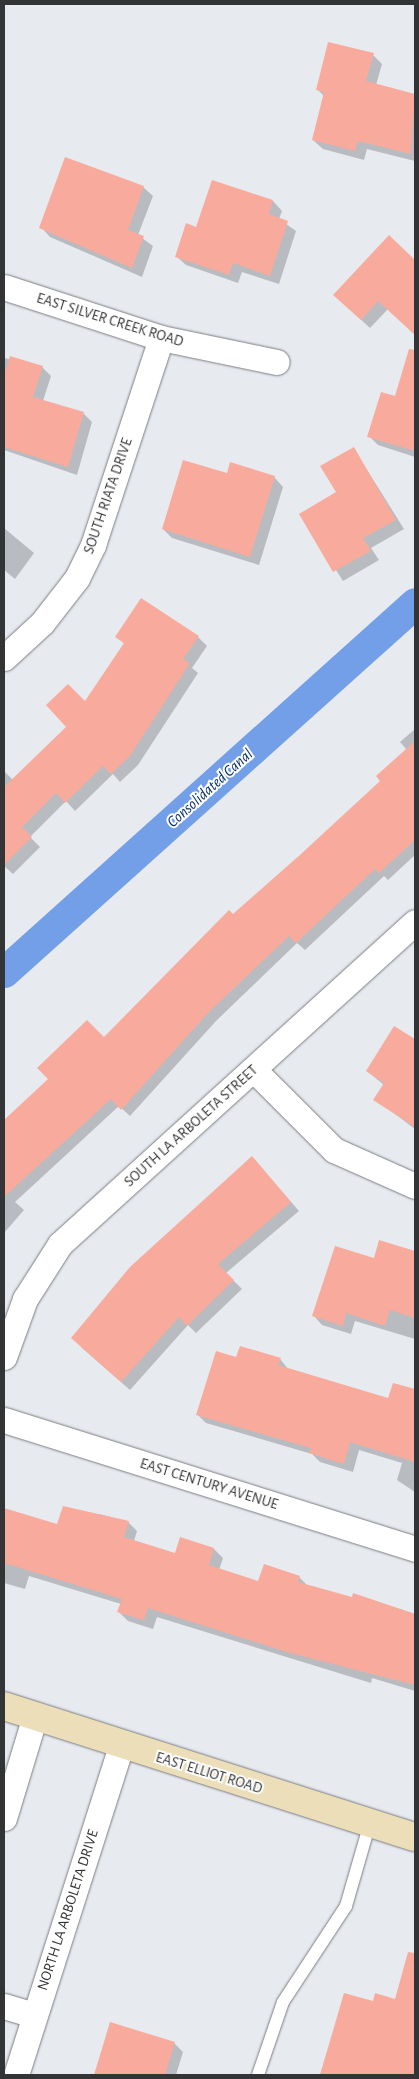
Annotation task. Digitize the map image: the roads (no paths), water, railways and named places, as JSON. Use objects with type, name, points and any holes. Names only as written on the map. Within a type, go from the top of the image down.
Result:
[{"type":"main road","name":"EAST ELLIOT ROAD","points":[[4,1706],[121,1746],[415,1837]]},
{"type":"street","name":"EAST SILVER CREEK ROAD","points":[[4,287],[161,338],[277,362]]},
{"type":"street","name":"SOUTH RIATA DRIVE","points":[[4,658],[48,616],[77,578],[93,546],[161,338]]},
{"type":"street","name":"SOUTH LA ARBOLETA STREET","points":[[4,1356],[25,1299],[60,1244],[415,922]]},
{"type":"street","points":[[254,1070],[334,1150],[415,1186]]},
{"type":"street","name":"EAST CENTURY AVENUE","points":[[4,1420],[415,1549]]},
{"type":"street","points":[[4,1818],[35,1716]]},
{"type":"street","name":"NORTH LA ARBOLETA DRIVE","points":[[16,2075],[121,1746]]},
{"type":"street","points":[[4,2006],[34,2015]]},
{"type":"lane","points":[[258,2075],[283,2002],[346,1906],[370,1823]]},
{"type":"waterway","name":"Consolidated Canal","points":[[4,972],[415,603]]}]
